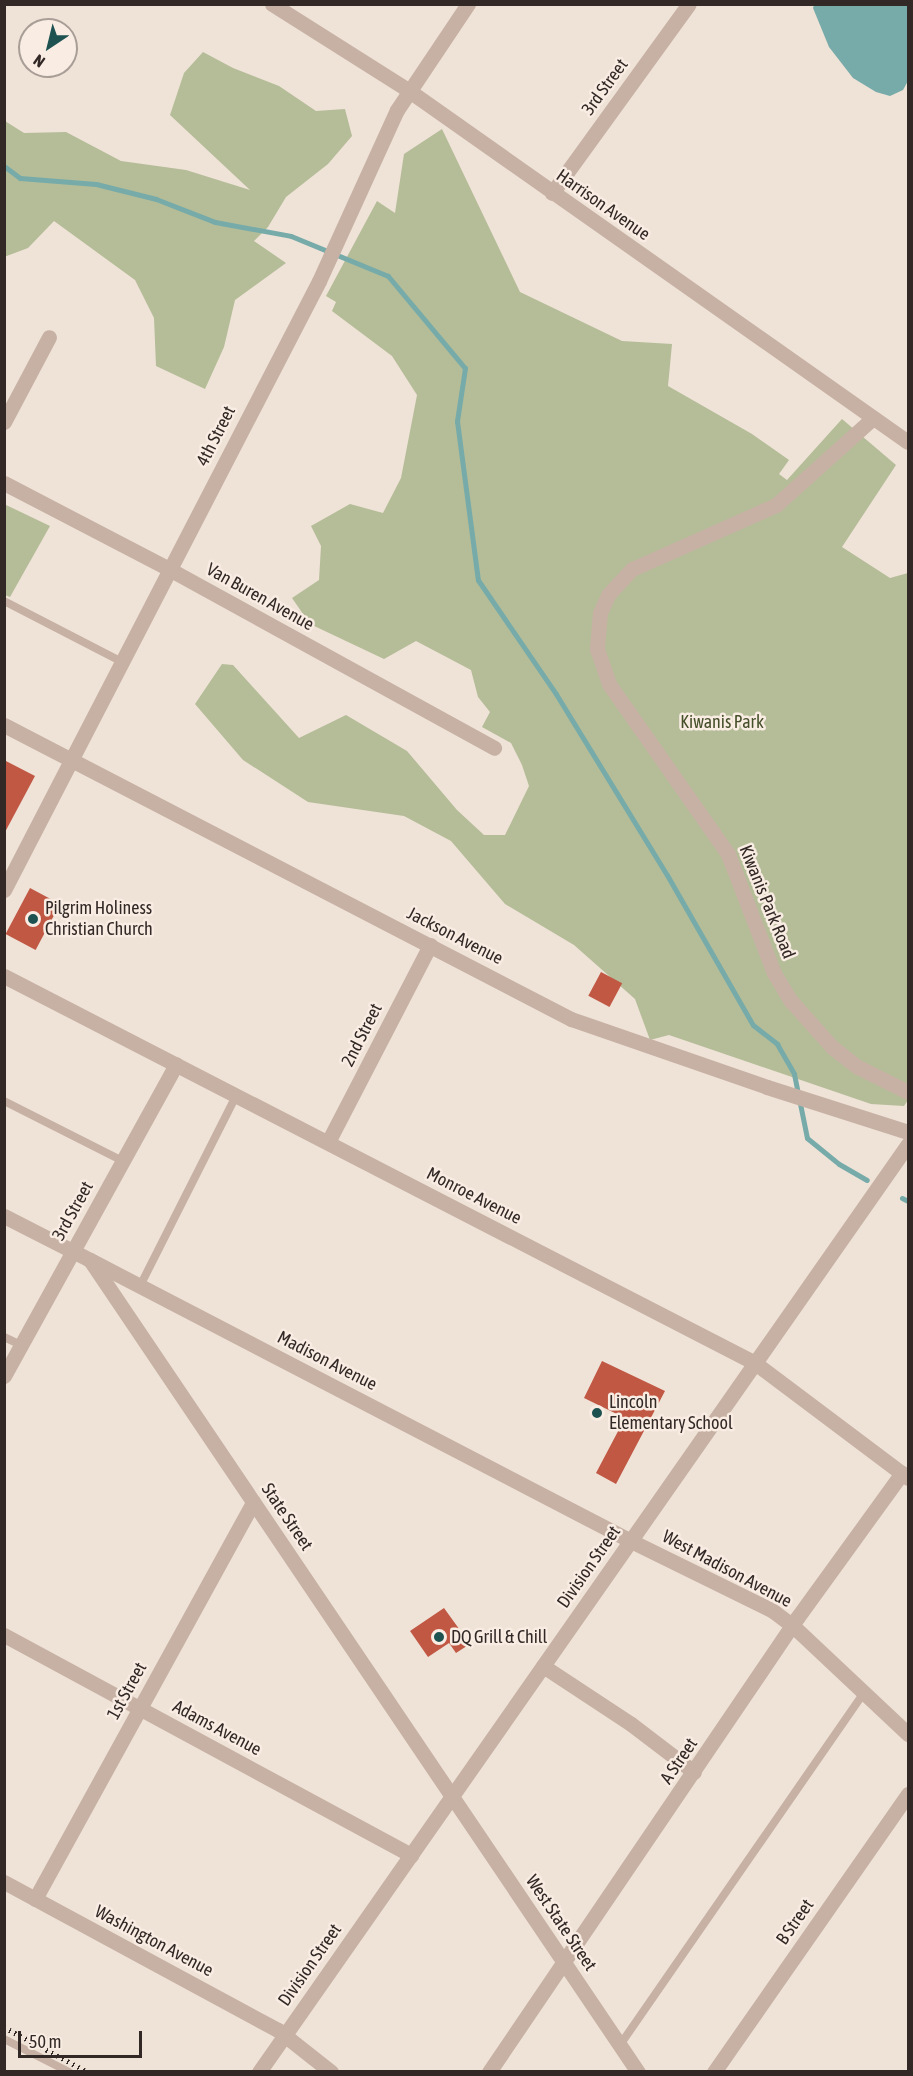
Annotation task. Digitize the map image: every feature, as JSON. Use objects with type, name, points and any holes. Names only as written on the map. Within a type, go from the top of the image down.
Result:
[{"type":"street","name":"Harrison Avenue","points":[[272,4],[408,90],[909,442]]},
{"type":"street","name":"4th Street","points":[[4,890],[319,281],[408,90],[468,4]]},
{"type":"street","name":"3rd Street","points":[[552,193],[689,4]]},
{"type":"street","points":[[4,422],[49,337]]},
{"type":"street","name":"Kiwanis Park Road","points":[[873,418],[776,506],[632,569],[613,588],[600,613],[597,650],[609,684],[728,854],[774,972],[791,1001],[832,1047],[858,1066],[909,1092]]},
{"type":"street","name":"Van Buren Avenue","points":[[4,483],[169,569],[494,748]]},
{"type":"street","name":"Jackson Avenue","points":[[4,725],[571,1018],[817,1103],[909,1132]]},
{"type":"street","name":"2nd Street","points":[[328,1142],[430,945]]},
{"type":"street","name":"Monroe Avenue","points":[[4,976],[755,1364],[905,1475]]},
{"type":"street","name":"3rd Street","points":[[4,1376],[176,1064]]},
{"type":"street","name":"Division Street","points":[[259,2072],[909,1144]]},
{"type":"street","name":"Madison Avenue","points":[[4,1216],[631,1541]]},
{"type":"street","name":"State Street","points":[[90,1260],[452,1796]]},
{"type":"street","name":"A Street","points":[[489,2072],[793,1626],[905,1475]]},
{"type":"street","name":"1st Street","points":[[35,1899],[253,1502]]},
{"type":"street","name":"West Madison Avenue","points":[[631,1541],[773,1611],[793,1626],[909,1734]]},
{"type":"street","name":"Adams Avenue","points":[[4,1635],[411,1855]]},
{"type":"street","points":[[543,1666],[631,1724],[694,1772]]},
{"type":"street","name":"B Street","points":[[714,2072],[909,1794]]},
{"type":"street","name":"West State Street","points":[[452,1796],[638,2072]]},
{"type":"street","name":"Washington Avenue","points":[[4,1882],[284,2036],[331,2072]]},
{"type":"lane","points":[[4,601],[122,662]]},
{"type":"lane","points":[[140,1286],[237,1096]]},
{"type":"lane","points":[[4,1101],[123,1161]]},
{"type":"lane","points":[[4,1337],[21,1345]]},
{"type":"lane","points":[[620,2045],[864,1692]]},
{"type":"lane","points":[[4,2039],[69,2072]]},
{"type":"green space","points":[[203,52],[233,68],[279,86],[316,111],[345,109],[352,136],[328,164],[286,197],[268,227],[254,241],[286,263],[235,300],[224,347],[205,389],[156,366],[154,318],[135,280],[54,221],[28,248],[4,257],[5,121],[24,133],[66,132],[121,161],[186,170],[250,190],[170,115],[184,73]]},
{"type":"green space","name":"Kiwanis Park","points":[[442,129],[520,292],[622,341],[672,344],[668,386],[752,434],[789,460],[779,474],[787,480],[842,419],[896,465],[842,547],[890,578],[908,573],[908,1100],[904,1106],[871,1104],[669,1035],[650,1040],[635,999],[574,945],[505,904],[451,841],[404,816],[308,802],[243,760],[195,704],[222,664],[233,665],[299,738],[346,715],[407,751],[457,810],[484,835],[505,835],[529,786],[511,743],[482,727],[490,712],[478,697],[471,670],[416,641],[384,659],[310,624],[292,598],[319,580],[321,546],[311,526],[350,504],[383,513],[401,478],[417,395],[392,356],[332,311],[336,302],[326,296],[377,201],[395,213],[404,154]]},
{"type":"green space","points":[[4,504],[50,526],[10,597],[5,595]]},
{"type":"water","points":[[814,5],[908,5],[908,81],[903,90],[890,96],[876,92],[853,78],[829,47],[813,8]]},
{"type":"building","points":[[4,760],[35,776],[4,834]]},
{"type":"building","name":"Pilgrim Holiness Christian Church","points":[[30,888],[60,904],[36,950],[6,934]]},
{"type":"building","points":[[601,972],[622,983],[610,1007],[588,996]]},
{"type":"building","points":[[602,1361],[665,1391],[616,1484],[596,1473],[625,1418],[584,1398]]},
{"type":"building","name":"DQ Grill & Chill","points":[[444,1608],[470,1644],[456,1653],[449,1643],[428,1657],[410,1631]]},
{"type":"waterway","points":[[4,166],[20,178],[96,184],[156,199],[215,222],[291,236],[388,276],[465,368],[457,421],[478,580],[556,694],[667,875],[753,1025],[777,1044],[794,1074],[807,1138],[839,1164],[867,1180]]},
{"type":"waterway","points":[[902,1198],[908,1201]]},
{"type":"railway","points":[[4,2027],[88,2072]]},
{"type":"place","name":"Pilgrim Holiness Christian Church","points":[[33,919]]},
{"type":"place","name":"Lincoln Elementary School","points":[[597,1413]]},
{"type":"place","name":"DQ Grill & Chill","points":[[439,1637]]}]
